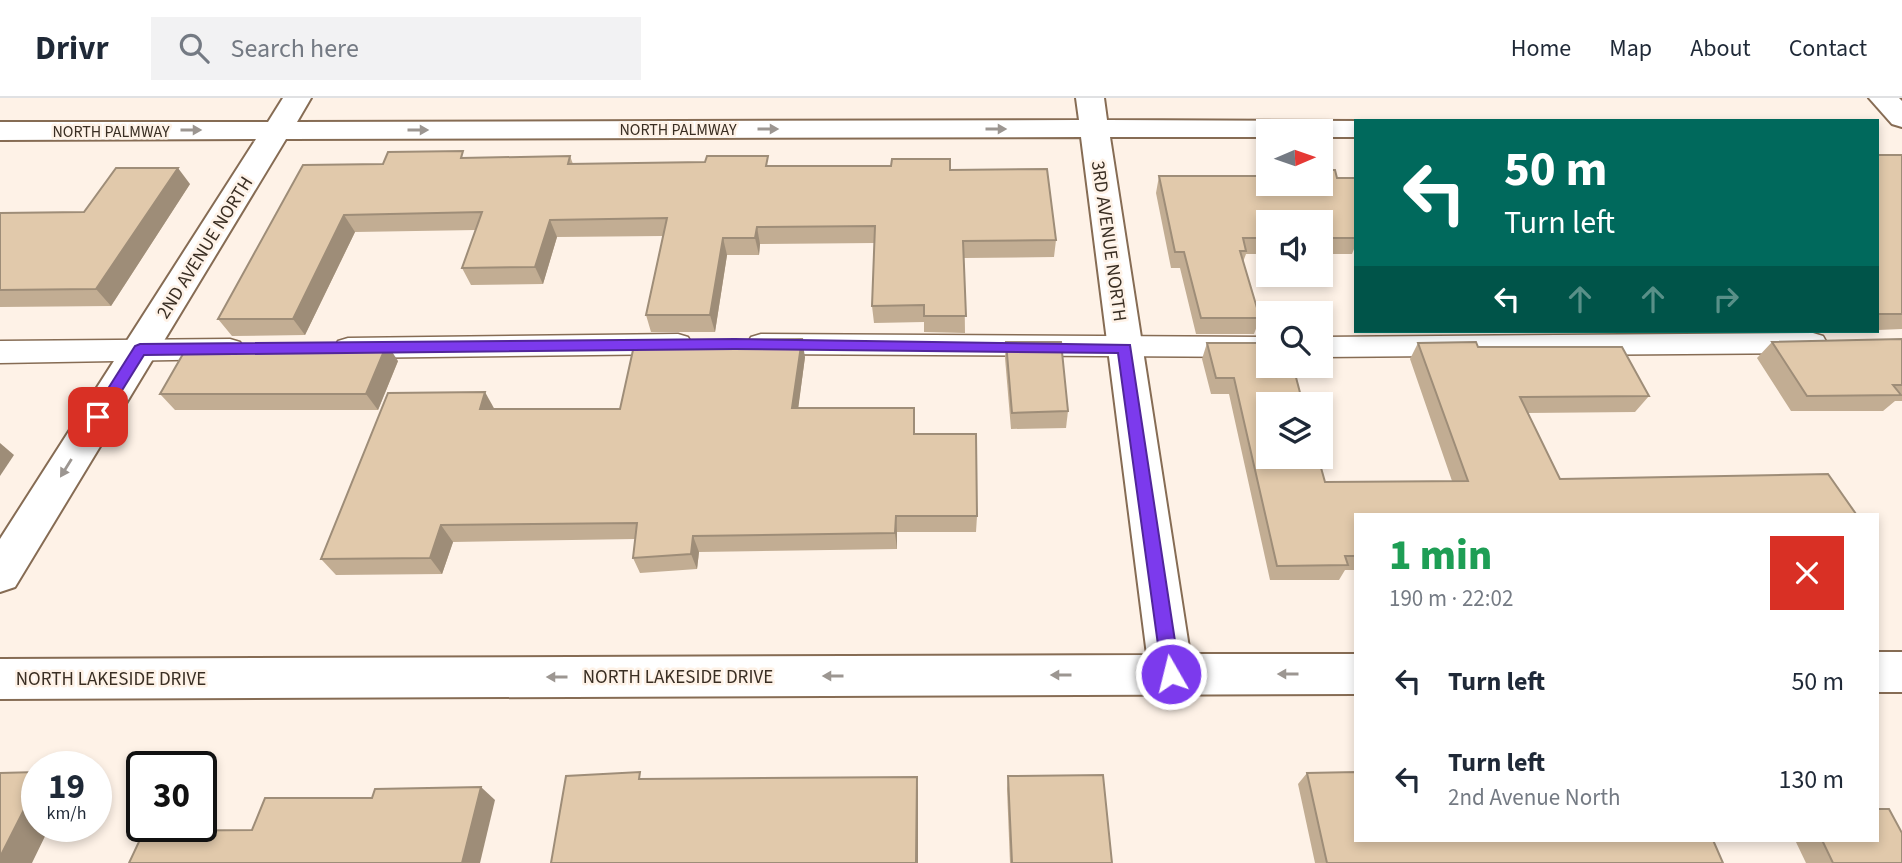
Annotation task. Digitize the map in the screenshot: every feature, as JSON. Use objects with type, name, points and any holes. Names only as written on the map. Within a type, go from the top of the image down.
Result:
[{"type":"street","name":"2ND AVENUE NORTH","points":[[0,574],[297,98]]},
{"type":"street","points":[[1883,98],[1902,118]]},
{"type":"street","name":"NORTH PALMWAY","points":[[0,131],[277,130],[1092,113],[1354,128]]},
{"type":"street","name":"3RD AVENUE NORTH","points":[[1092,113],[1171,674]]},
{"type":"street","points":[[1879,127],[1902,127]]},
{"type":"street","points":[[1879,672],[1902,672]]},
{"type":"street","name":"NORTH LAKESIDE DRIVE","points":[[0,678],[1354,674]]},
{"type":"lane","points":[[1333,347],[1833,343]]},
{"type":"lane","points":[[318,348],[721,344],[1256,347]]},
{"type":"lane","points":[[0,352],[263,349]]},
{"type":"building","points":[[463,151],[461,158],[570,156],[568,164],[705,162],[707,156],[768,156],[766,166],[891,166],[892,159],[950,159],[950,170],[1047,169],[1056,240],[963,241],[966,316],[924,316],[924,305],[872,306],[875,226],[757,227],[755,238],[723,238],[710,315],[646,315],[667,218],[550,220],[535,267],[462,268],[482,212],[344,215],[293,319],[218,319],[303,165],[383,164],[388,152]]},
{"type":"building","points":[[1879,155],[1902,155],[1902,314],[1879,314]]},
{"type":"building","points":[[116,168],[178,168],[96,289],[0,290],[0,213],[84,212]]},
{"type":"building","points":[[1335,170],[1337,178],[1354,178],[1354,238],[1333,238],[1333,210],[1256,210],[1256,238],[1243,238],[1246,251],[1240,251],[1256,305],[1256,318],[1201,318],[1184,252],[1175,252],[1159,176],[1256,176],[1256,196],[1334,196]]},
{"type":"building","points":[[802,339],[792,408],[914,408],[914,434],[976,434],[977,516],[896,516],[895,533],[693,536],[691,554],[633,558],[637,523],[441,525],[430,558],[321,559],[388,393],[485,392],[480,409],[620,409],[635,341]]},
{"type":"building","points":[[1902,339],[1902,385],[1893,385],[1901,395],[1807,396],[1772,342]]},
{"type":"building","points":[[1006,342],[1061,342],[1068,411],[1012,413]]},
{"type":"building","points":[[1476,342],[1478,347],[1622,347],[1649,396],[1520,397],[1560,479],[1828,474],[1855,513],[1354,513],[1354,556],[1345,556],[1348,565],[1277,566],[1234,378],[1216,378],[1207,343],[1256,343],[1256,378],[1296,378],[1300,392],[1256,392],[1256,469],[1321,469],[1325,482],[1468,481],[1418,343]]},
{"type":"building","points":[[387,344],[366,394],[160,394],[187,347]]},
{"type":"building","points":[[21,772],[21,816],[0,857],[0,773]]},
{"type":"building","points":[[640,772],[639,779],[917,777],[916,863],[551,863],[566,776]]},
{"type":"building","points":[[1354,772],[1354,842],[1714,842],[1723,863],[1327,863],[1307,773]]},
{"type":"building","points":[[1103,775],[1112,863],[1012,863],[1008,776]]},
{"type":"building","points":[[481,787],[462,863],[129,863],[139,842],[217,842],[217,830],[252,830],[265,798],[372,798],[375,789]]},
{"type":"building","points":[[1879,809],[1889,809],[1902,833],[1902,863],[1833,863],[1823,842],[1879,842]]},
{"type":"route","points":[[98,417],[140,349],[735,344],[1125,348],[1171,674]]}]
